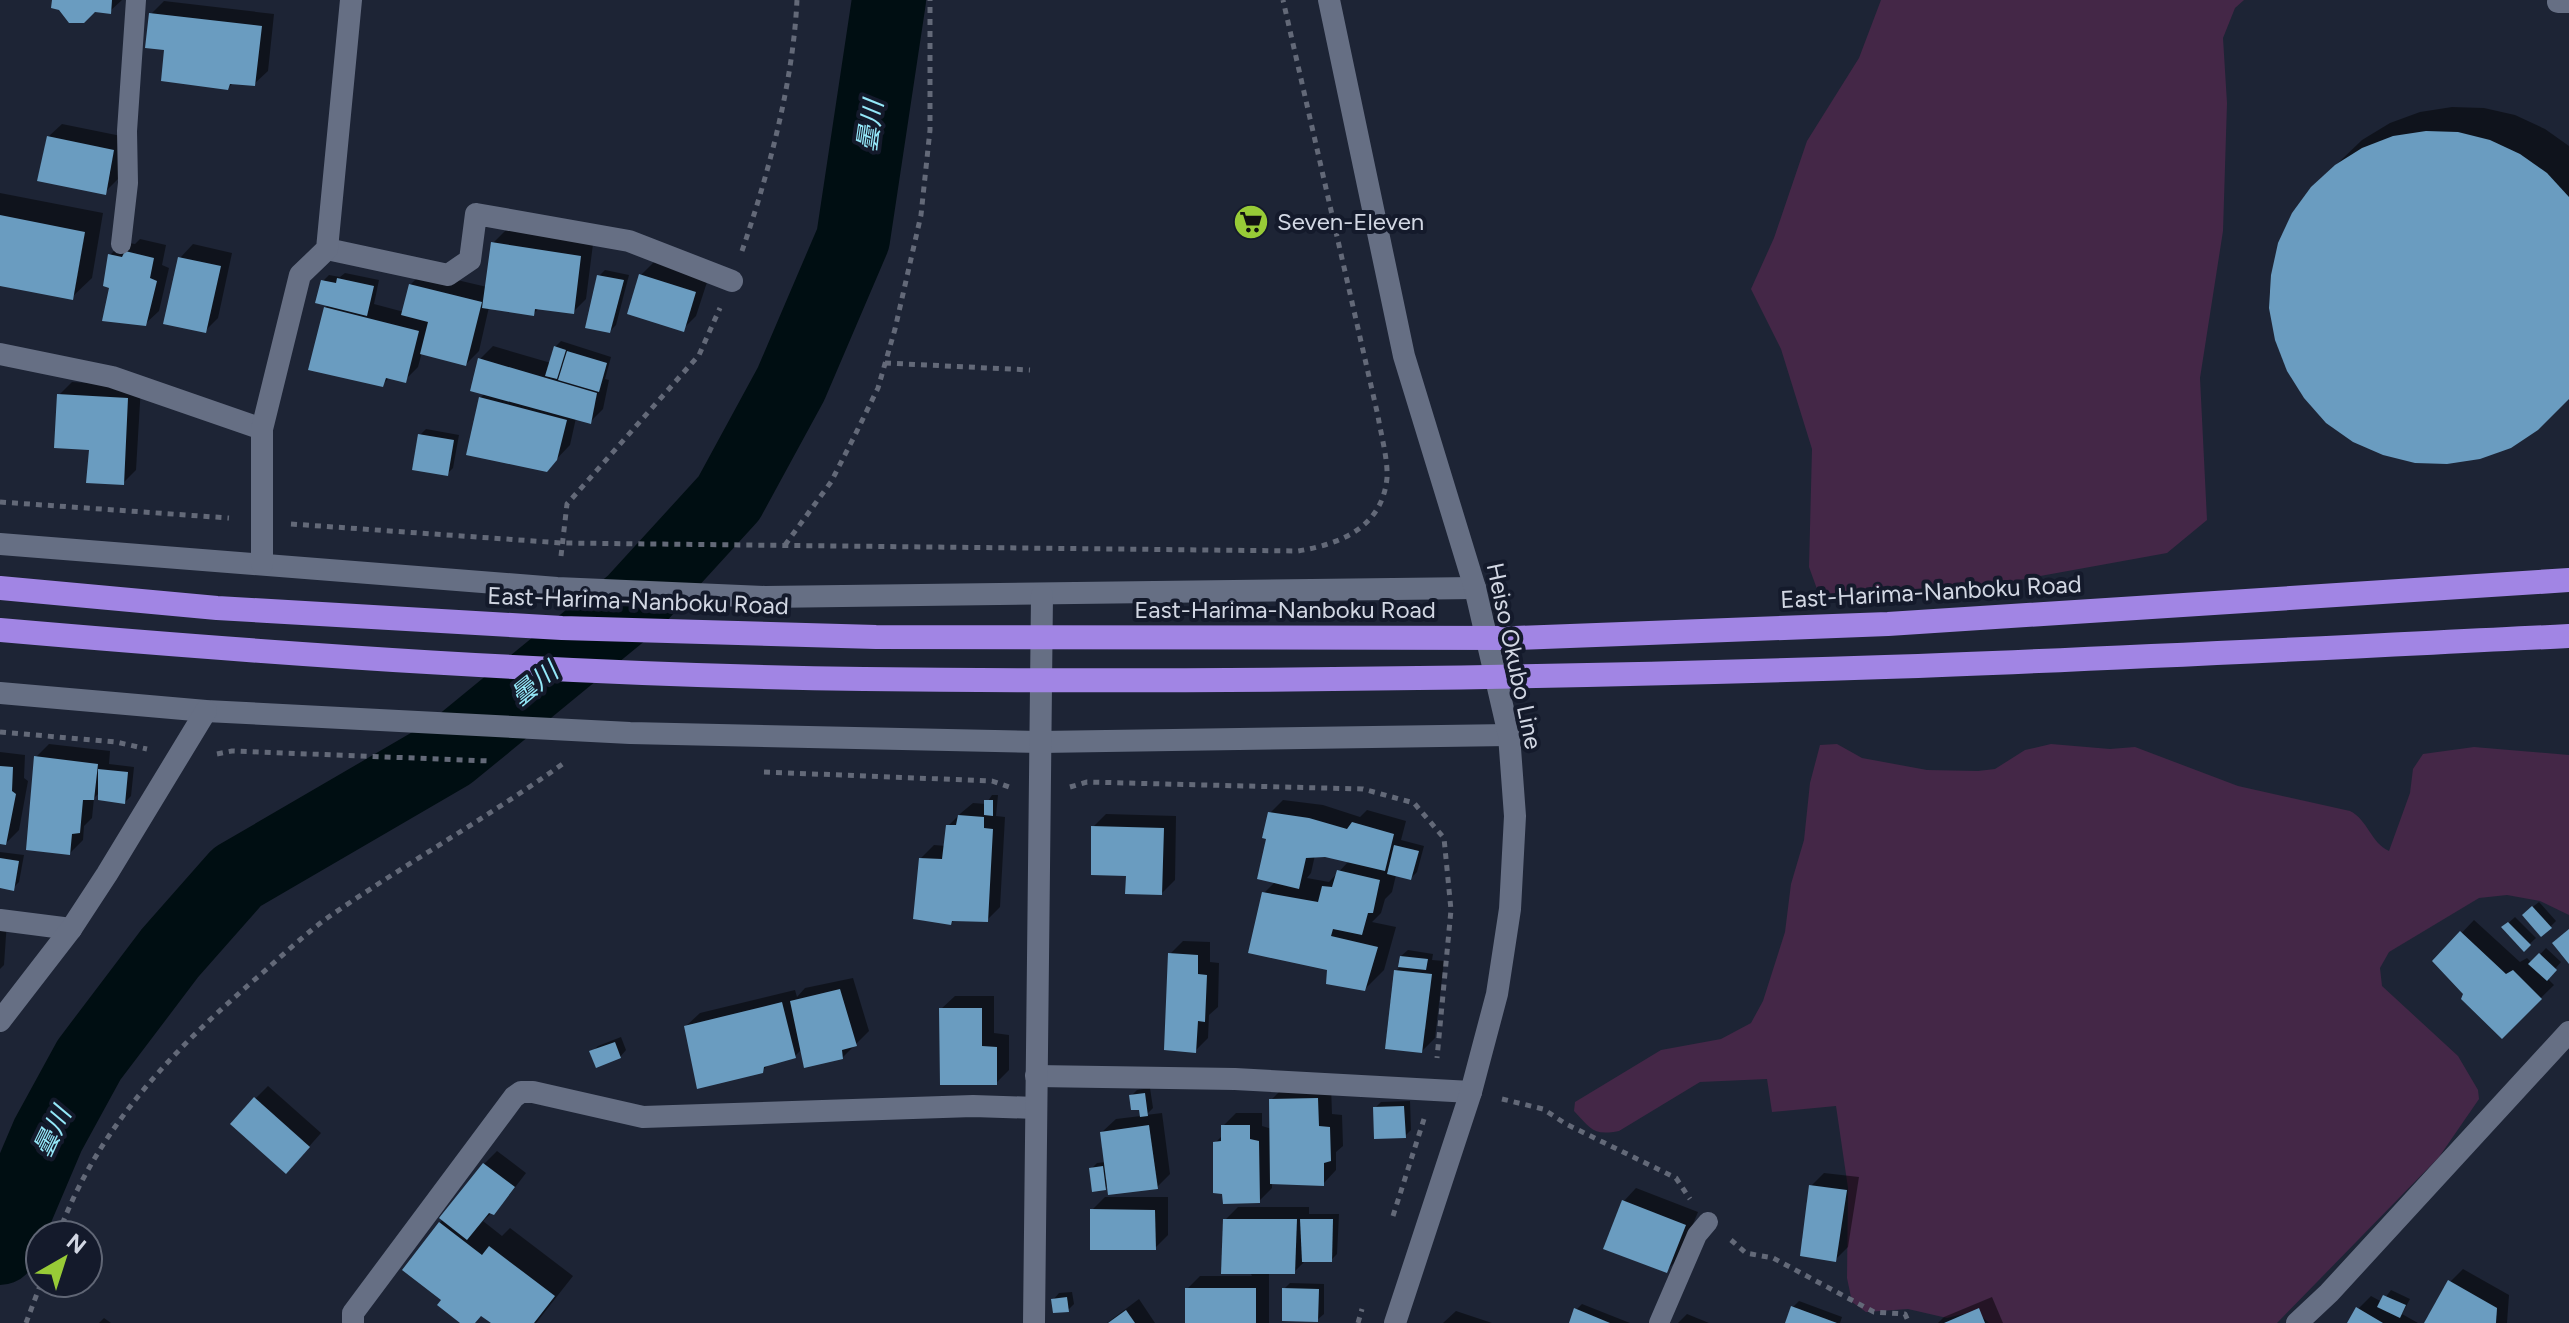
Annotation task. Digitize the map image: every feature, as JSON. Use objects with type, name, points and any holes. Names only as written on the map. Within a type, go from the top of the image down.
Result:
[{"type":"highway","name":"East-Harima-Nanboku Road","points":[[0,588],[217,608],[562,628],[876,637],[1515,638],[1888,624],[2569,580]]},
{"type":"highway","points":[[0,630],[195,647],[604,672],[864,679],[1531,677],[1889,667],[2569,636]]},
{"type":"street","points":[[262,564],[262,429],[300,275],[327,249],[351,0]]},
{"type":"street","name":"Heiso Okubo Line","points":[[1329,0],[1404,356],[1475,588],[1509,735],[1515,816],[1510,909],[1497,994],[1471,1092],[1395,1323]]},
{"type":"street","points":[[2559,0],[2569,2]]},
{"type":"street","points":[[327,249],[448,275],[470,260],[476,214],[629,241],[732,281]]},
{"type":"street","points":[[0,354],[112,377],[262,429]]},
{"type":"street","points":[[0,544],[557,588],[765,597],[1475,588]]},
{"type":"street","points":[[1034,1323],[1042,595]]},
{"type":"street","points":[[0,693],[206,711],[630,733],[1040,742],[1509,735]]},
{"type":"street","points":[[0,1021],[71,929],[206,711]]},
{"type":"street","points":[[0,920],[71,929]]},
{"type":"street","points":[[2297,1323],[2329,1293],[2569,1032]]},
{"type":"street","points":[[1036,1076],[1235,1079],[1471,1092]]},
{"type":"street","points":[[353,1323],[353,1313],[514,1097],[521,1092],[533,1092],[643,1117],[973,1106],[1036,1108]]},
{"type":"lane","points":[[121,244],[128,183],[127,131],[136,0]]},
{"type":"lane","points":[[1659,1323],[1697,1235],[1708,1222]]},
{"type":"path","points":[[557,588],[567,504],[699,355],[732,281],[762,192],[783,100],[797,0]]},
{"type":"path","points":[[785,546],[831,482],[878,388],[885,363],[921,215],[930,130],[930,0]]},
{"type":"path","points":[[588,544],[1298,551],[1326,546],[1355,534],[1378,508],[1387,478],[1378,416],[1283,0]]},
{"type":"path","points":[[885,363],[1030,370]]},
{"type":"path","points":[[0,732],[116,742],[143,749]]},
{"type":"path","points":[[66,1219],[97,1152],[138,1094],[201,1026],[328,918],[493,813],[564,763]]},
{"type":"path","points":[[1065,789],[1087,782],[1363,789],[1414,803],[1444,838],[1451,910],[1436,1073]]},
{"type":"path","points":[[26,1323],[35,1299]]},
{"type":"shaded area","points":[[1881,0],[2244,0],[2235,8],[2223,38],[2227,103],[2223,231],[2200,378],[2207,520],[2167,553],[2008,582],[1821,600],[1809,567],[1812,449],[1781,349],[1751,289],[1774,238],[1807,141],[1859,58]]},
{"type":"shaded area","points":[[1837,744],[1862,758],[1927,770],[1978,771],[1995,769],[2025,750],[2051,744],[2110,749],[2135,747],[2238,786],[2350,811],[2389,851],[2410,793],[2413,769],[2423,754],[2474,747],[2569,755],[2569,915],[2540,901],[2507,895],[2479,898],[2389,952],[2380,968],[2382,986],[2458,1056],[2478,1090],[2479,1099],[2439,1157],[2277,1323],[1989,1323],[1979,1314],[1947,1318],[1908,1309],[1866,1312],[1852,1302],[1847,1278],[1848,1188],[1836,1106],[1772,1112],[1767,1079],[1700,1082],[1619,1131],[1603,1133],[1593,1130],[1574,1111],[1575,1102],[1661,1050],[1721,1039],[1751,1023],[1763,1001],[1785,932],[1791,884],[1804,840],[1810,783],[1820,745]]},
{"type":"building","points":[[52,0],[112,0],[111,14],[95,12],[84,23],[69,23],[59,10],[51,8]]},
{"type":"building","points":[[149,13],[262,26],[255,86],[230,84],[228,90],[161,81],[164,50],[145,48]]},
{"type":"building","points":[[2426,131],[2458,132],[2490,140],[2520,154],[2547,173],[2569,197],[2569,399],[2538,430],[2511,448],[2480,459],[2447,464],[2415,463],[2383,455],[2353,442],[2326,423],[2304,398],[2287,371],[2275,340],[2269,308],[2271,275],[2278,243],[2292,213],[2311,187],[2335,165],[2362,148],[2393,136]]},
{"type":"building","points":[[47,136],[114,150],[106,195],[37,181]]},
{"type":"building","points":[[0,215],[85,232],[73,300],[0,286]]},
{"type":"building","points":[[491,242],[581,256],[574,314],[535,309],[534,316],[482,308]]},
{"type":"building","points":[[125,251],[154,258],[150,278],[157,281],[146,326],[102,321],[109,288],[103,286],[108,254],[122,257]]},
{"type":"building","points":[[178,257],[221,266],[206,333],[163,324]]},
{"type":"building","points":[[639,274],[696,292],[684,332],[627,314]]},
{"type":"building","points":[[597,275],[624,280],[610,333],[585,328]]},
{"type":"building","points":[[337,278],[374,286],[367,316],[315,303],[321,280],[336,283]]},
{"type":"building","points":[[409,284],[482,302],[466,366],[420,354],[428,322],[401,315]]},
{"type":"building","points":[[324,307],[419,331],[406,383],[386,378],[383,387],[308,370]]},
{"type":"building","points":[[554,346],[566,350],[557,379],[545,376]]},
{"type":"building","points":[[567,351],[607,363],[599,392],[558,380]]},
{"type":"building","points":[[478,358],[597,393],[591,424],[470,391]]},
{"type":"building","points":[[57,394],[128,398],[124,485],[86,483],[89,450],[54,448]]},
{"type":"building","points":[[479,397],[567,420],[557,460],[547,472],[466,455]]},
{"type":"building","points":[[418,434],[454,440],[448,476],[412,470]]},
{"type":"building","points":[[34,756],[98,764],[94,800],[83,800],[80,833],[72,834],[70,855],[26,850]]},
{"type":"building","points":[[0,766],[13,767],[12,791],[16,794],[6,845],[0,844]]},
{"type":"building","points":[[98,769],[128,772],[125,804],[98,800]]},
{"type":"building","points":[[984,800],[993,800],[993,816],[984,815]]},
{"type":"building","points":[[1268,812],[1309,818],[1347,829],[1352,822],[1394,834],[1385,871],[1325,857],[1306,858],[1299,889],[1257,879],[1266,839],[1262,838]]},
{"type":"building","points":[[958,815],[984,817],[984,828],[993,829],[988,922],[952,921],[951,925],[913,919],[919,858],[942,859],[946,825],[956,825]]},
{"type":"building","points":[[1091,826],[1164,828],[1162,895],[1125,894],[1126,876],[1091,875]]},
{"type":"building","points":[[1394,845],[1419,851],[1411,880],[1387,874]]},
{"type":"building","points":[[0,858],[19,861],[14,891],[0,888]]},
{"type":"building","points":[[1337,870],[1380,880],[1373,913],[1368,913],[1362,935],[1333,929],[1331,936],[1378,947],[1365,991],[1326,984],[1327,970],[1248,953],[1262,892],[1318,902],[1322,886],[1332,887]]},
{"type":"building","points":[[2532,906],[2552,928],[2541,937],[2522,915]]},
{"type":"building","points":[[2508,922],[2531,945],[2524,952],[2501,927]]},
{"type":"building","points":[[2569,929],[2569,964],[2552,943]]},
{"type":"building","points":[[2460,931],[2506,974],[2513,970],[2542,999],[2502,1039],[2461,999],[2463,994],[2432,961]]},
{"type":"building","points":[[1168,953],[1198,955],[1198,974],[1207,975],[1205,1022],[1198,1021],[1196,1053],[1164,1050]]},
{"type":"building","points":[[2539,953],[2557,970],[2547,981],[2528,964]]},
{"type":"building","points":[[1400,956],[1428,959],[1426,970],[1398,967]]},
{"type":"building","points":[[1394,970],[1432,974],[1422,1053],[1385,1049]]},
{"type":"building","points":[[840,989],[857,1046],[842,1050],[843,1059],[804,1068],[790,1001]]},
{"type":"building","points":[[782,1002],[796,1058],[764,1067],[763,1073],[697,1089],[684,1026]]},
{"type":"building","points":[[939,1008],[982,1008],[982,1046],[997,1047],[997,1085],[940,1085]]},
{"type":"building","points":[[615,1042],[621,1058],[596,1068],[589,1051]]},
{"type":"building","points":[[1145,1093],[1148,1116],[1140,1117],[1139,1110],[1131,1110],[1129,1095]]},
{"type":"building","points":[[254,1097],[310,1147],[286,1174],[230,1124]]},
{"type":"building","points":[[1318,1098],[1319,1126],[1330,1127],[1331,1161],[1324,1163],[1324,1186],[1270,1184],[1269,1099]]},
{"type":"building","points":[[1404,1106],[1406,1138],[1374,1139],[1373,1107]]},
{"type":"building","points":[[1149,1125],[1158,1189],[1108,1195],[1100,1132]]},
{"type":"building","points":[[1221,1125],[1250,1125],[1250,1139],[1259,1141],[1260,1203],[1223,1204],[1222,1194],[1213,1193],[1213,1142],[1221,1141]]},
{"type":"building","points":[[483,1163],[515,1187],[494,1215],[489,1213],[467,1240],[439,1218]]},
{"type":"building","points":[[1103,1166],[1106,1190],[1092,1192],[1089,1168]]},
{"type":"building","points":[[1809,1185],[1847,1190],[1836,1262],[1800,1256]]},
{"type":"building","points":[[1622,1200],[1686,1225],[1667,1273],[1603,1249]]},
{"type":"building","points":[[1090,1209],[1155,1210],[1156,1250],[1090,1250]]},
{"type":"building","points":[[1223,1219],[1297,1219],[1295,1274],[1221,1274]]},
{"type":"building","points":[[1300,1219],[1333,1219],[1332,1262],[1302,1262]]},
{"type":"building","points":[[439,1222],[482,1255],[489,1246],[555,1296],[534,1323],[491,1323],[481,1316],[475,1323],[460,1323],[437,1305],[441,1300],[402,1270]]},
{"type":"building","points":[[2448,1280],[2497,1308],[2496,1323],[2424,1323]]},
{"type":"building","points":[[1185,1288],[1256,1288],[1256,1323],[1185,1323]]},
{"type":"building","points":[[1282,1288],[1319,1289],[1318,1322],[1282,1321]]},
{"type":"building","points":[[2383,1295],[2406,1305],[2400,1318],[2377,1307]]},
{"type":"building","points":[[1067,1297],[1069,1312],[1053,1313],[1051,1299]]},
{"type":"building","points":[[1791,1306],[1837,1323],[1785,1323]]},
{"type":"building","points":[[2356,1307],[2383,1323],[2347,1323]]},
{"type":"building","points":[[1574,1308],[1610,1323],[1569,1323]]},
{"type":"building","points":[[1979,1308],[1985,1323],[1944,1323]]},
{"type":"building","points":[[1126,1310],[1135,1323],[1108,1323]]},
{"type":"waterway","name":"曇川","points":[[0,1248],[48,1135],[89,1060],[170,953],[237,877],[450,753],[634,602],[729,498],[791,384],[853,239],[889,0]]},
{"type":"place","name":"Seven-Eleven","points":[[1251,222]]}]
